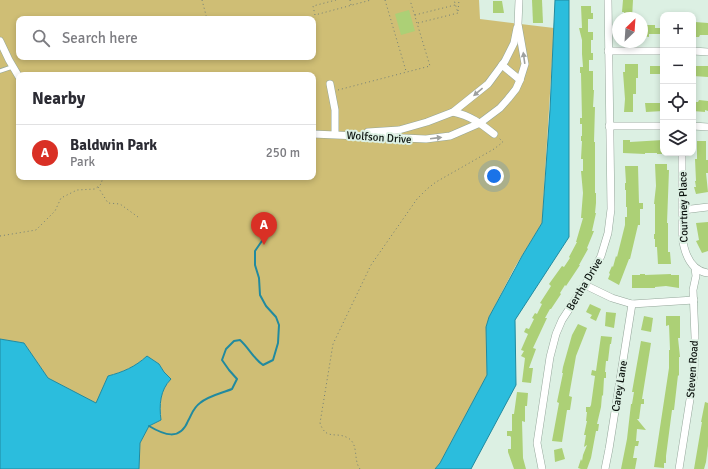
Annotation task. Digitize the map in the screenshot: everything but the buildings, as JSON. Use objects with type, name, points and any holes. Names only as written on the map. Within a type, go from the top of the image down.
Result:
[{"type":"street","name":"Wolfson Drive","points":[[338,134],[399,130],[427,122],[453,112],[488,84],[502,65],[514,43],[518,24],[519,0]]},
{"type":"street","name":"Bertha Drive","points":[[542,469],[537,442],[550,357],[556,334],[562,320],[585,285],[601,256],[608,233],[611,208],[608,0]]},
{"type":"street","name":"Wolfson Drive","points":[[338,134],[401,139],[426,139],[450,136],[480,123],[500,108],[516,89],[520,80],[525,64],[518,24]]},
{"type":"street","points":[[0,42],[16,73]]},
{"type":"street","points":[[608,51],[660,51]]},
{"type":"street","points":[[696,51],[708,52]]},
{"type":"street","points":[[502,65],[520,80]]},
{"type":"street","points":[[316,134],[338,134],[331,88]]},
{"type":"street","points":[[453,112],[468,116],[494,134]]},
{"type":"street","points":[[609,126],[660,126]]},
{"type":"street","points":[[696,126],[708,127]]},
{"type":"street","name":"Courtney Place","points":[[682,156],[683,247],[695,268]]},
{"type":"street","points":[[683,210],[708,207]]},
{"type":"street","points":[[695,268],[708,273]]},
{"type":"street","name":"Steven Road","points":[[679,469],[694,374],[693,290],[696,276],[695,268]]},
{"type":"street","points":[[585,285],[612,298],[632,304],[694,300]]},
{"type":"street","name":"Carey Lane","points":[[605,469],[632,304]]},
{"type":"lane","points":[[0,71],[12,67]]},
{"type":"path","points":[[202,0],[206,16]]},
{"type":"path","points":[[336,0],[313,6],[315,15],[371,0]]},
{"type":"path","points":[[350,0],[351,5]]},
{"type":"path","points":[[384,0],[406,72]]},
{"type":"path","points":[[331,88],[430,66],[410,0]]},
{"type":"path","points":[[454,0],[458,13]]},
{"type":"path","points":[[458,13],[460,0]]},
{"type":"path","points":[[414,15],[456,5]]},
{"type":"path","points":[[417,23],[458,13]]},
{"type":"path","points":[[360,469],[356,460],[355,449],[352,442],[347,437],[328,434],[321,428],[320,423],[333,344],[369,268],[417,199],[436,182],[494,149],[503,142],[494,134]]},
{"type":"path","points":[[0,236],[36,230],[55,211],[61,198],[77,190],[95,189],[101,184],[102,180]]},
{"type":"path","points":[[97,187],[108,203],[120,204],[138,217]]},
{"type":"shaded area","points":[[0,0],[479,0],[480,19],[554,28],[542,223],[515,267],[489,317],[486,327],[487,375],[440,463],[435,469],[139,469],[140,443],[149,426],[161,420],[160,409],[162,393],[167,383],[171,379],[159,364],[147,356],[129,369],[108,376],[96,404],[48,378],[24,343],[0,339]]},
{"type":"water","points":[[555,0],[569,0],[569,237],[515,320],[516,385],[471,469],[435,469],[440,463],[487,375],[486,327],[489,317],[522,256],[542,223],[550,110]]},
{"type":"water","points":[[0,339],[24,343],[48,378],[96,403],[108,376],[129,369],[147,356],[159,364],[171,379],[167,383],[162,393],[160,409],[161,420],[149,426],[140,443],[139,469],[0,469]]},
{"type":"waterway","points":[[149,426],[166,434],[176,434],[185,427],[194,409],[200,403],[232,389],[237,379],[222,360],[226,349],[234,341],[240,340],[263,365],[273,360],[278,343],[279,325],[276,317],[266,306],[260,295],[259,278],[255,265],[255,251],[266,235]]},
{"type":"place","name":"Baldwin Park","points":[[264,245]]}]
